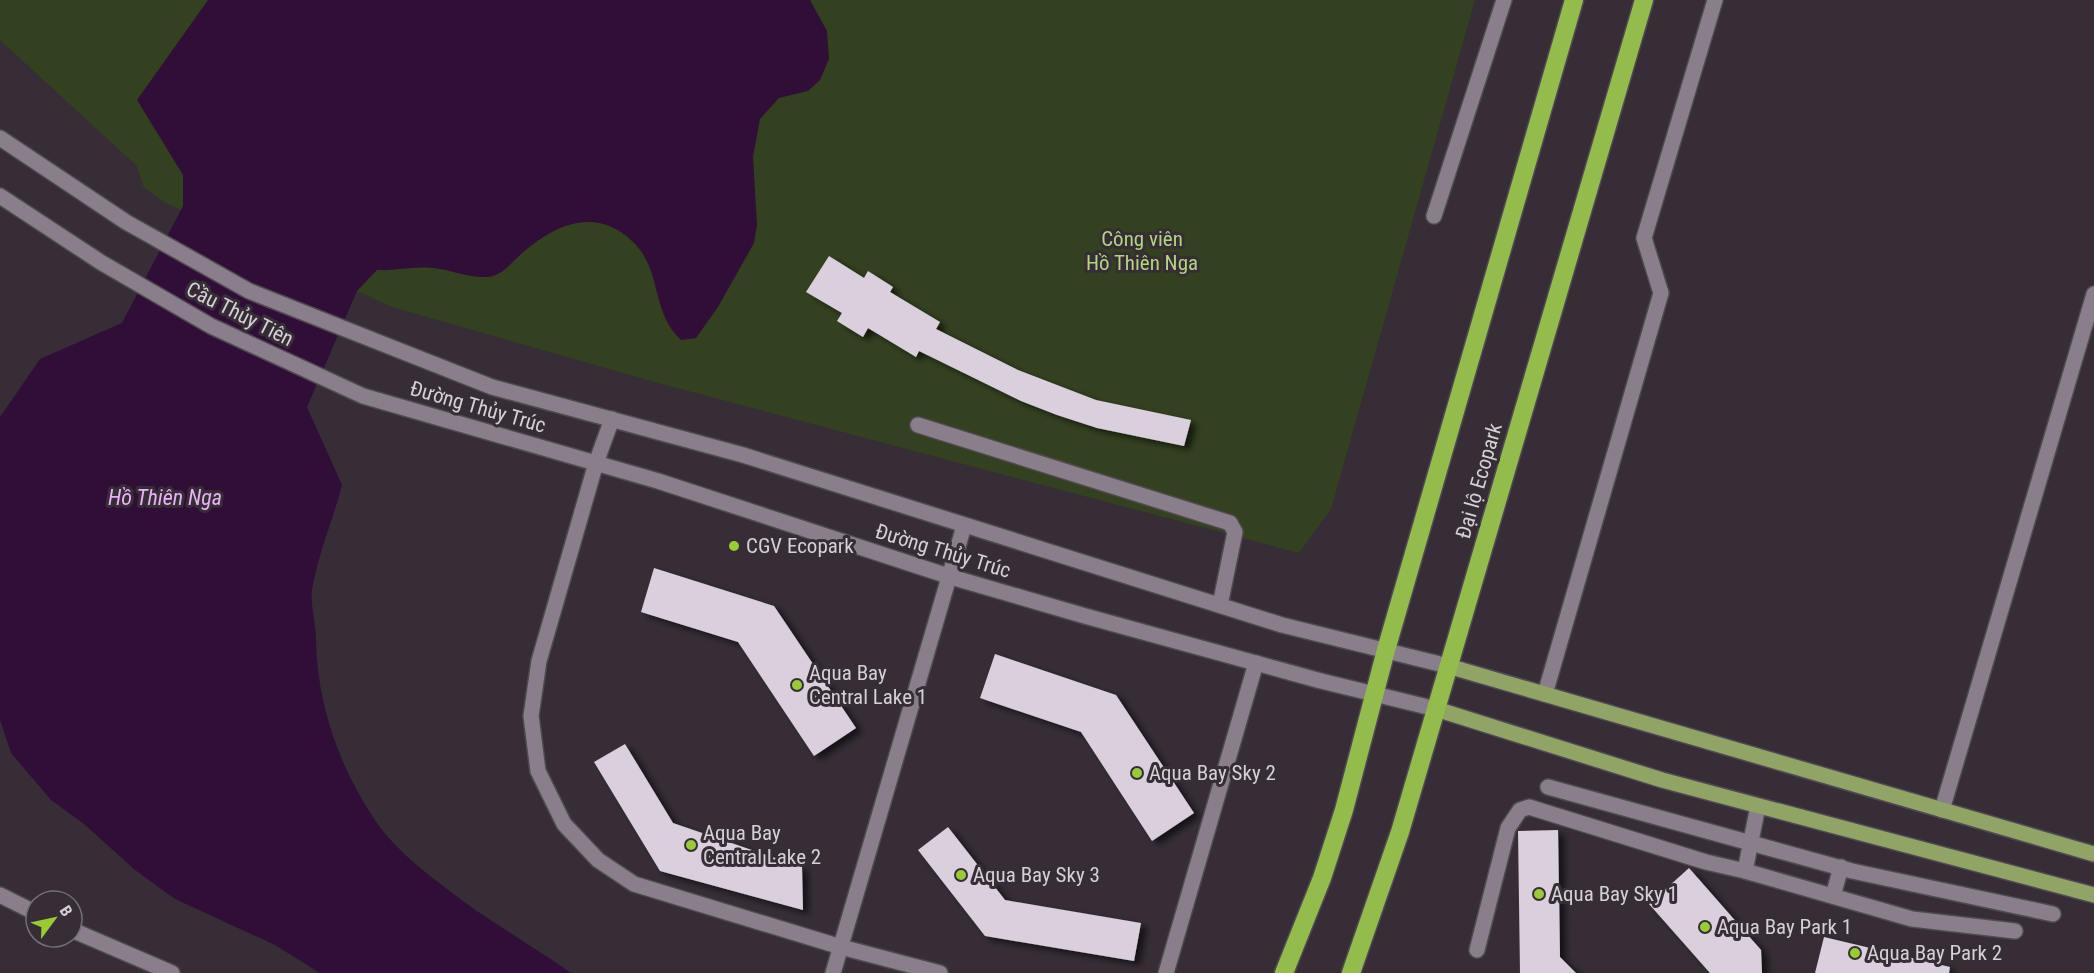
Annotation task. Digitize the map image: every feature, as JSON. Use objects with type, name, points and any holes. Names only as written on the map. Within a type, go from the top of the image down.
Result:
[{"type":"highway","name":"Đại lộ Ecopark","points":[[1284,973],[1322,878],[1344,810],[1386,650],[1574,0]]},
{"type":"highway","name":"Đại lộ Ecopark","points":[[1351,973],[1400,832],[1644,0]]},
{"type":"main road","points":[[1448,666],[2094,854]]},
{"type":"main road","points":[[1436,709],[1662,780],[2094,895]]},
{"type":"street","points":[[1434,216],[1504,0]]},
{"type":"street","points":[[1545,694],[1661,293],[1644,238],[1715,0]]},
{"type":"street","name":"Cầu Thủy Tiên","points":[[0,138],[126,222],[249,291],[380,344]]},
{"type":"street","name":"Cầu Thủy Tiên","points":[[0,196],[102,263],[212,326],[363,396]]},
{"type":"street","points":[[1942,810],[2094,294]]},
{"type":"street","name":"Đường Thủy Trúc","points":[[380,344],[492,387],[743,455],[1282,625],[1448,666]]},
{"type":"street","name":"Đường Thủy Trúc","points":[[363,396],[596,463],[951,576],[1256,663],[1436,709]]},
{"type":"street","points":[[612,419],[596,463],[539,661],[531,716],[538,771],[564,824],[598,860],[634,884],[841,947],[940,973]]},
{"type":"street","points":[[918,425],[1230,523],[1234,532],[1220,605]]},
{"type":"street","points":[[833,973],[964,526]]},
{"type":"street","points":[[1166,973],[1256,663]]},
{"type":"street","points":[[1548,787],[1841,867],[2053,914]]},
{"type":"street","points":[[1745,871],[1758,806]]},
{"type":"street","points":[[1477,950],[1508,828],[1520,810],[1529,807],[1706,862],[1745,871],[1912,920],[2015,931]]},
{"type":"street","points":[[1833,896],[1841,867]]},
{"type":"street","points":[[0,895],[24,907]]},
{"type":"street","points":[[84,935],[172,973]]},
{"type":"green space","name":"Công viên Hồ Thiên Nga","points":[[0,0],[1475,0],[1331,509],[1299,553],[651,381],[392,307],[164,202],[143,186],[137,166],[0,40]]},
{"type":"water","name":"Hồ Thiên Nga","points":[[208,0],[810,0],[827,31],[829,59],[820,80],[808,91],[779,98],[760,119],[753,157],[757,225],[754,243],[718,307],[696,338],[681,340],[671,329],[660,304],[648,265],[642,252],[632,241],[618,230],[603,224],[588,222],[574,224],[545,236],[496,275],[479,277],[425,268],[377,270],[357,291],[307,407],[342,485],[318,563],[312,590],[312,608],[317,665],[326,714],[343,762],[380,827],[409,858],[474,909],[571,973],[320,973],[275,945],[175,899],[135,870],[84,824],[51,800],[11,753],[0,720],[0,417],[40,359],[122,323],[183,206],[183,175],[137,100]]},
{"type":"building","points":[[829,256],[864,278],[868,271],[893,287],[890,292],[940,322],[936,329],[1018,370],[1096,400],[1191,420],[1184,446],[1097,428],[1057,415],[1021,401],[919,351],[916,357],[868,328],[863,337],[837,321],[842,313],[806,292]]},
{"type":"building","name":"Aqua Bay Central Lake 1","points":[[654,568],[774,606],[856,728],[814,756],[738,642],[641,612]]},
{"type":"building","name":"Aqua Bay Sky 2","points":[[995,654],[1116,695],[1194,813],[1152,841],[1081,732],[980,698]]},
{"type":"building","name":"Aqua Bay Central Lake 2","points":[[625,744],[673,823],[802,867],[803,910],[660,871],[594,762]]},
{"type":"building","name":"Aqua Bay Sky 3","points":[[948,827],[1005,900],[1141,923],[1134,961],[985,936],[918,850]]},
{"type":"building","name":"Aqua Bay Sky 1","points":[[1558,830],[1560,957],[1576,973],[1520,973],[1518,831]]},
{"type":"building","name":"Aqua Bay Park 1","points":[[1689,868],[1761,950],[1762,973],[1710,973],[1649,904]]},
{"type":"building","name":"Aqua Bay Park 2","points":[[1824,937],[1950,967],[1949,973],[1815,973]]},
{"type":"place","name":"CGV Ecopark","points":[[734,546]]},
{"type":"place","name":"Aqua Bay Central Lake 1","points":[[797,685]]},
{"type":"place","name":"Aqua Bay Sky 2","points":[[1137,773]]},
{"type":"place","name":"Aqua Bay Central Lake 2","points":[[691,845]]},
{"type":"place","name":"Aqua Bay Sky 3","points":[[961,875]]},
{"type":"place","name":"Aqua Bay Sky 1","points":[[1539,894]]},
{"type":"place","name":"Aqua Bay Park 1","points":[[1705,927]]},
{"type":"place","name":"Aqua Bay Park 2","points":[[1855,953]]}]
